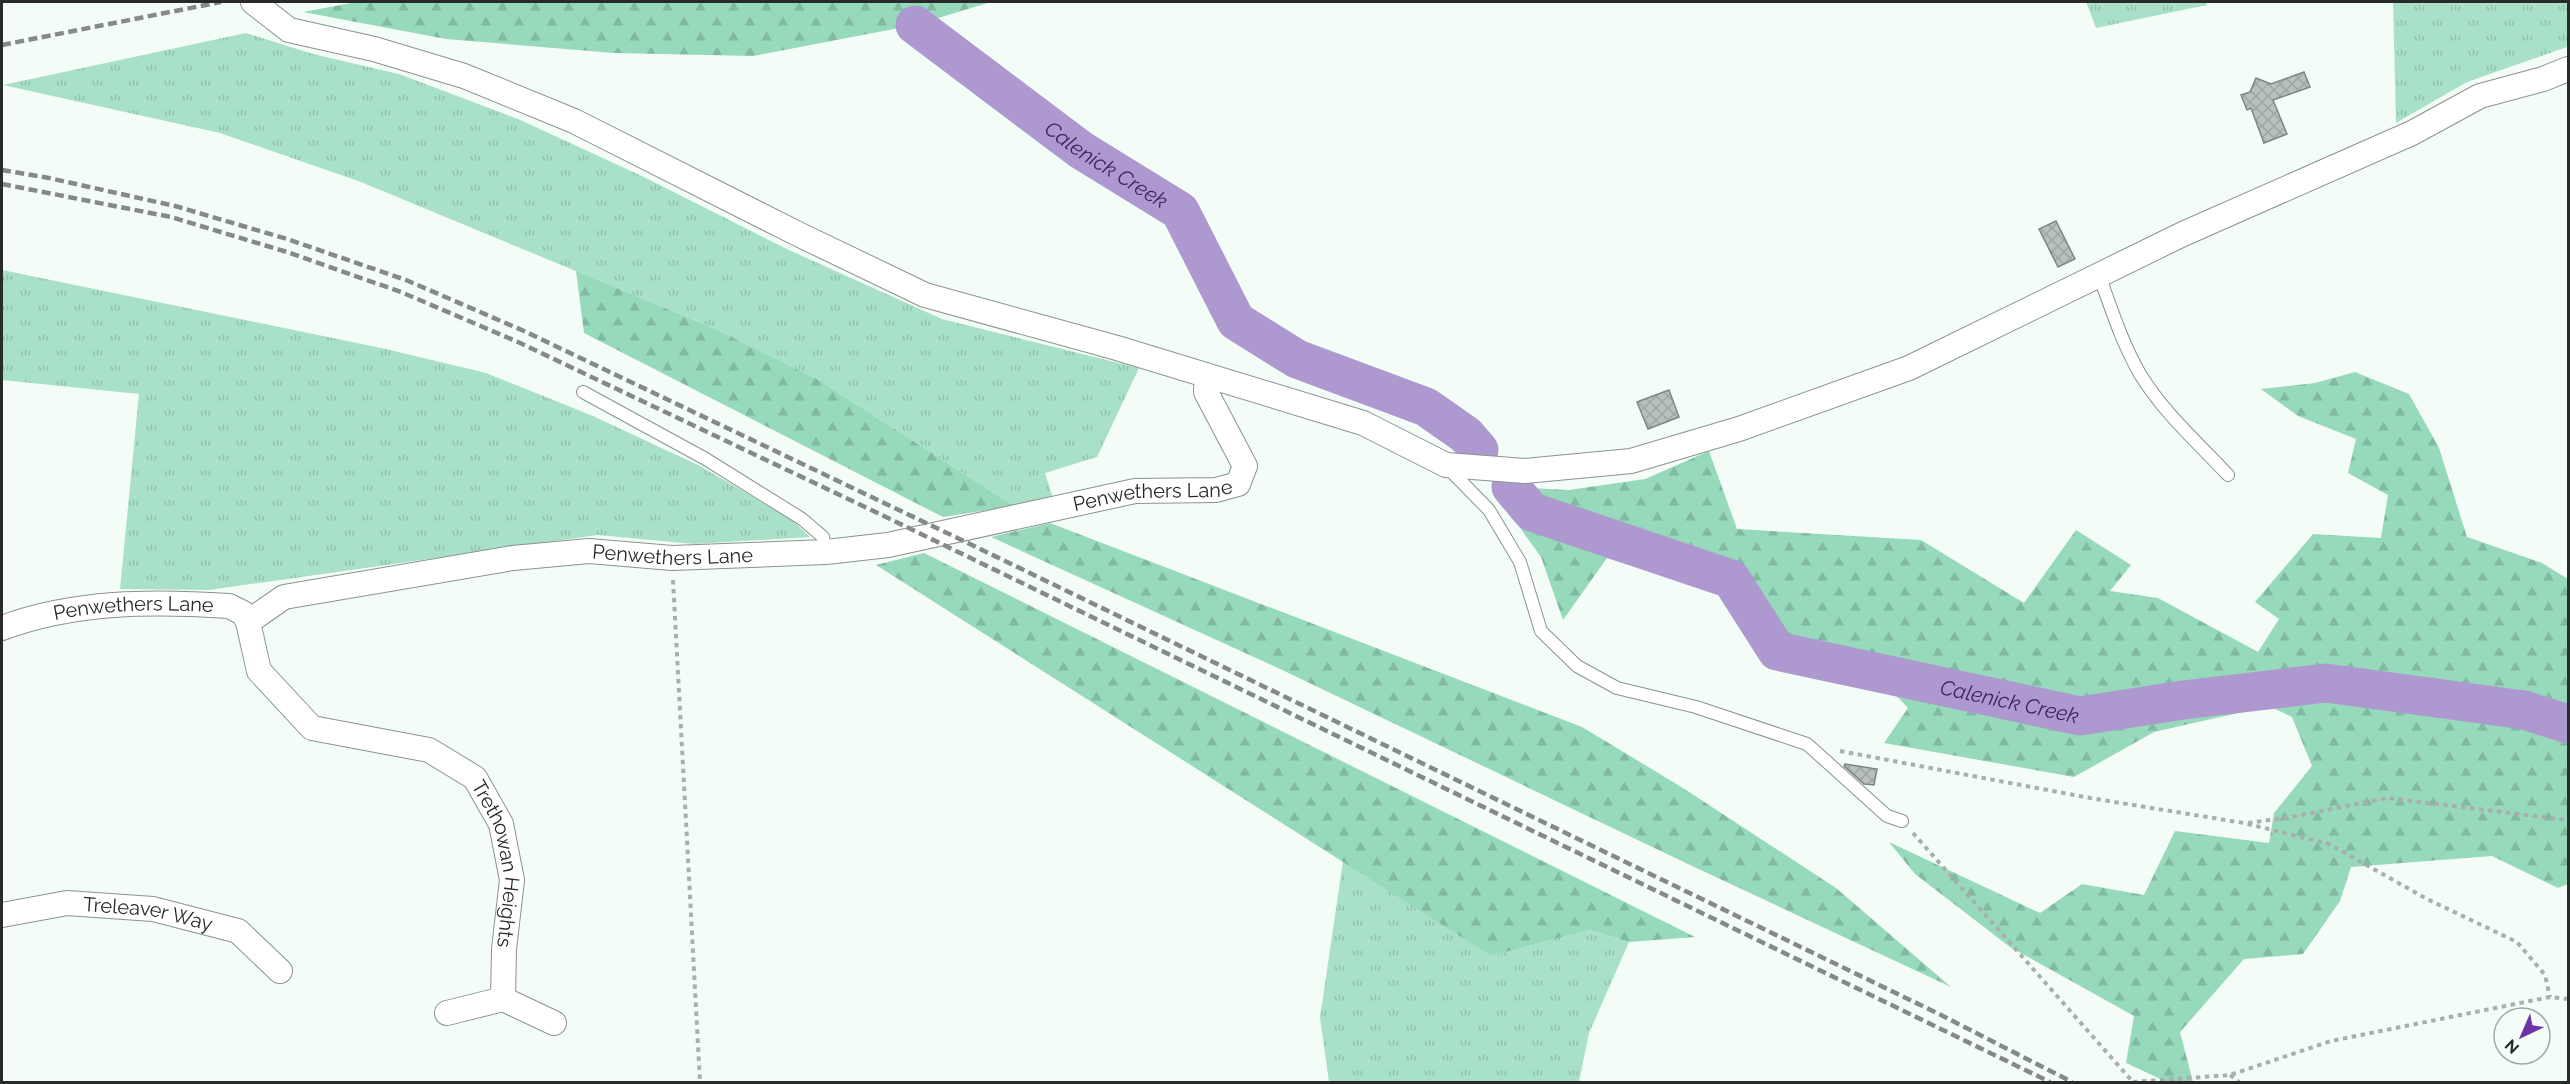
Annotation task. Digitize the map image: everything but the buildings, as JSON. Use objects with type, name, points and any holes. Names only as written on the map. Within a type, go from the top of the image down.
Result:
[{"type":"street","points":[[253,2],[289,30],[374,49],[453,73],[574,121],[925,295],[1117,348],[1363,423],[1446,465],[1525,471],[1631,461],[1739,429],[1909,368],[2183,234],[2412,133],[2480,96],[2543,79],[2568,69]]},
{"type":"street","name":"Penwethers Lane","points":[[2,628],[27,618],[88,606],[229,606],[243,613],[248,622],[285,597],[513,558],[589,551],[672,558],[826,552],[888,545],[1135,491],[1216,490],[1238,484],[1245,466],[1206,392],[1207,376]]},
{"type":"street","name":"Trethowan Heights","points":[[248,622],[260,671],[312,728],[429,750],[475,778],[501,824],[513,880],[504,949],[503,999]]},
{"type":"street","name":"Treleaver Way","points":[[2,915],[67,903],[153,909],[238,931],[280,971]]},
{"type":"street","points":[[447,1013],[503,999],[554,1023]]},
{"type":"lane","points":[[2098,275],[2122,336],[2140,373],[2173,416],[2228,475]]},
{"type":"lane","points":[[583,392],[704,458],[802,519],[823,537],[826,552]]},
{"type":"lane","points":[[1446,465],[1489,510],[1520,562],[1541,631],[1577,666],[1617,688],[1696,707],[1807,744],[1887,816],[1902,821]]},
{"type":"path","points":[[672,558],[700,1083]]},
{"type":"path","points":[[1807,744],[2090,798],[2244,823],[2329,844],[2427,899],[2517,942],[2545,975],[2550,997]]},
{"type":"path","points":[[2244,823],[2291,817],[2387,798],[2568,820]]},
{"type":"path","points":[[1902,821],[2133,1082],[2230,1075],[2331,1041],[2550,997],[2568,999]]},
{"type":"path","points":[[2230,1075],[2239,1083]]},
{"type":"green space","points":[[357,2],[991,2],[915,25],[753,56],[614,53],[446,39],[303,12]]},
{"type":"green space","points":[[2086,2],[2206,2],[2207,5],[2096,28]]},
{"type":"green space","points":[[2393,2],[2568,2],[2567,47],[2467,82],[2396,123]]},
{"type":"green space","points":[[246,33],[313,54],[399,74],[518,119],[644,177],[789,250],[942,319],[1139,368],[1097,457],[1045,473],[1053,498],[1014,506],[817,379],[718,330],[361,182],[220,133],[3,85]]},
{"type":"green space","points":[[2,270],[386,349],[486,373],[593,416],[698,465],[790,518],[810,537],[694,544],[598,535],[209,590],[120,589],[139,394],[2,380]]},
{"type":"green space","points":[[576,271],[718,330],[817,379],[1014,506],[943,517],[584,333]]},
{"type":"green space","points":[[2355,372],[2409,394],[2439,448],[2467,537],[2542,563],[2568,579],[2568,884],[2558,888],[2492,856],[2351,867],[2340,901],[2303,954],[2244,959],[2180,1032],[2193,1082],[2167,1082],[2126,1063],[2134,1016],[2010,947],[1915,874],[1889,842],[2040,913],[2082,884],[2144,895],[2175,831],[2269,843],[2274,813],[2312,766],[2292,717],[2269,706],[2154,732],[2074,777],[1884,743],[1908,708],[1892,691],[1785,669],[1753,627],[1717,592],[1607,558],[1563,620],[1541,557],[1497,496],[1511,487],[1569,490],[1645,479],[1709,451],[1737,529],[1921,540],[2024,603],[2076,530],[2131,565],[2110,591],[2158,598],[2258,652],[2279,619],[2255,602],[2313,534],[2381,538],[2388,495],[2348,473],[2356,439],[2298,416],[2261,389],[2315,383]]},
{"type":"green space","points":[[1050,523],[1582,727],[1683,788],[1836,888],[1951,987],[1278,668],[991,537]]},
{"type":"green space","points":[[924,553],[1695,937],[1629,942],[1590,930],[1491,956],[876,565]]},
{"type":"green space","points":[[1343,861],[1491,956],[1590,930],[1629,942],[1589,1033],[1579,1082],[1329,1082],[1320,1018]]},
{"type":"waterway","name":"Calenick Creek","points":[[915,25],[1081,150],[1180,211],[1236,321],[1297,359],[1426,407],[1466,435],[1479,450]]},
{"type":"waterway","name":"Calenick Creek","points":[[1511,487],[1532,512],[1731,579],[1777,651],[2080,716],[2183,700],[2326,683],[2524,710],[2568,724]]},
{"type":"railway","points":[[2,45],[221,2]]},
{"type":"railway","points":[[2,170],[175,206],[287,239],[406,280],[524,331],[970,544],[1941,1015],[2072,1082]]},
{"type":"railway","points":[[2,184],[171,217],[287,252],[401,292],[518,342],[886,517],[2050,1082]]}]
